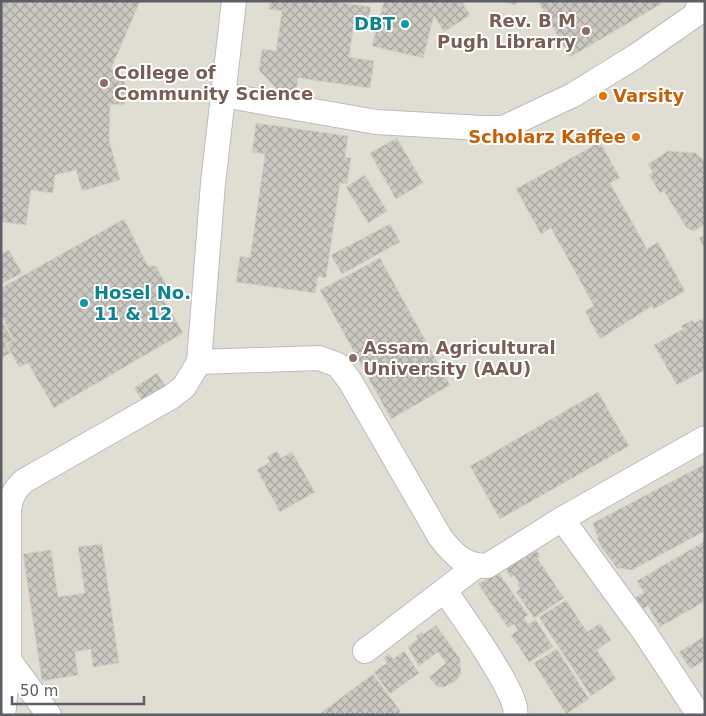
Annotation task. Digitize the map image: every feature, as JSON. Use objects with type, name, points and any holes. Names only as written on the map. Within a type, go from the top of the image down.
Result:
[{"type":"lane","points":[[3,715],[9,660],[7,538],[10,499],[15,489],[24,481],[171,397],[184,387],[199,362],[213,183],[234,1]]},
{"type":"lane","points":[[223,96],[376,122],[503,128],[573,95],[700,9]]},
{"type":"lane","points":[[199,362],[318,358],[338,365],[350,381],[440,537],[452,553],[476,566],[487,566],[562,519],[705,438]]},
{"type":"lane","points":[[562,519],[645,633],[698,715]]},
{"type":"lane","points":[[366,651],[445,592],[476,566]]},
{"type":"lane","points":[[445,592],[500,675],[516,706],[515,715]]},
{"type":"lane","points":[[9,660],[48,715]]},
{"type":"shaded area","name":"Assam Agricultural University (AAU)","points":[[1,1],[705,1],[705,715],[1,715]]},
{"type":"building","name":"College of Community Science","points":[[1,1],[140,1],[111,69],[125,75],[124,105],[110,104],[109,140],[120,180],[82,191],[76,170],[55,175],[53,193],[31,190],[26,225],[1,222]]},
{"type":"building","points":[[270,1],[331,1],[371,7],[368,25],[354,23],[349,57],[374,61],[370,88],[298,78],[296,92],[278,90],[259,70],[262,49],[276,51],[282,11],[269,9]]},
{"type":"building","name":"DBT","points":[[384,1],[467,1],[463,4],[470,15],[444,32],[434,16],[423,58],[372,46]]},
{"type":"building","points":[[500,1],[517,1],[516,5]]},
{"type":"building","name":"Rev. B M Pugh Librarry","points":[[538,1],[660,1],[661,4],[570,57]]},
{"type":"building","points":[[256,123],[348,136],[345,157],[351,158],[347,184],[340,183],[326,278],[318,276],[315,293],[236,282],[240,256],[250,258],[265,154],[252,152]]},
{"type":"building","points":[[397,138],[423,183],[396,199],[370,153]]},
{"type":"building","points":[[600,142],[620,178],[610,183],[647,249],[658,242],[685,291],[654,309],[652,306],[600,339],[585,311],[594,306],[551,228],[541,234],[516,189]]},
{"type":"building","points":[[668,151],[696,153],[705,161],[705,225],[693,231],[686,227],[664,191],[660,193],[649,175],[653,172],[648,164]]},
{"type":"building","points":[[365,175],[387,211],[368,223],[346,187]]},
{"type":"building","name":"Hosel No. 11 & 12","points":[[124,219],[148,266],[156,266],[167,286],[159,291],[183,333],[54,408],[28,363],[19,367],[7,345],[14,340],[1,315],[1,288]]},
{"type":"building","points":[[390,224],[400,242],[342,274],[331,255]]},
{"type":"building","points":[[705,235],[705,249],[699,238]]},
{"type":"building","points":[[9,250],[22,273],[1,284],[1,254]]},
{"type":"building","points":[[380,258],[450,385],[391,419],[320,290]]},
{"type":"building","points":[[1,319],[13,340],[5,344],[10,353],[1,358]]},
{"type":"building","points":[[702,319],[705,323],[705,370],[677,385],[654,345],[683,329],[681,326],[692,320],[694,323]]},
{"type":"building","points":[[157,373],[167,389],[144,403],[134,388]]},
{"type":"building","points":[[598,392],[629,446],[500,519],[470,466]]},
{"type":"building","points":[[277,451],[281,458],[292,452],[315,492],[280,512],[257,470],[270,462],[267,457]]},
{"type":"building","points":[[705,464],[705,531],[632,570],[617,568],[600,545],[593,523]]},
{"type":"building","points":[[705,541],[705,601],[660,627],[648,606],[638,612],[631,600],[644,593],[637,581]]},
{"type":"building","points":[[532,543],[540,556],[537,558],[564,598],[534,618],[516,592],[520,589],[517,584],[519,583],[514,575],[511,578],[505,568]]},
{"type":"building","points":[[102,544],[119,663],[93,667],[91,649],[75,652],[78,675],[42,681],[23,554],[51,550],[58,597],[85,593],[78,547]]},
{"type":"building","points":[[498,572],[528,615],[524,618],[528,624],[536,620],[553,647],[529,662],[511,635],[518,630],[514,624],[508,628],[478,584]]},
{"type":"building","points":[[566,600],[587,632],[600,623],[611,640],[597,650],[616,679],[591,696],[539,617]]},
{"type":"building","points":[[436,625],[460,659],[461,673],[456,681],[444,687],[437,687],[429,677],[446,663],[438,652],[419,666],[408,647],[418,639],[416,636],[421,632],[424,634]]},
{"type":"building","points":[[705,636],[705,660],[690,669],[679,652]]},
{"type":"building","points":[[557,649],[589,699],[566,714],[534,663]]},
{"type":"building","points":[[404,651],[419,673],[390,694],[374,672],[387,663],[384,658],[389,654],[393,659]]},
{"type":"building","points":[[373,674],[401,712],[397,715],[318,715]]},
{"type":"place","name":"DBT","points":[[405,24]]},
{"type":"place","name":"Rev. B M Pugh Librarry","points":[[586,31]]},
{"type":"place","name":"College of Community Science","points":[[104,83]]},
{"type":"place","name":"Varsity","points":[[603,96]]},
{"type":"place","name":"Scholarz Kaffee","points":[[636,137]]},
{"type":"place","name":"Hosel No. 11 & 12","points":[[84,303]]},
{"type":"place","name":"Assam Agricultural University (AAU)","points":[[353,358]]}]
